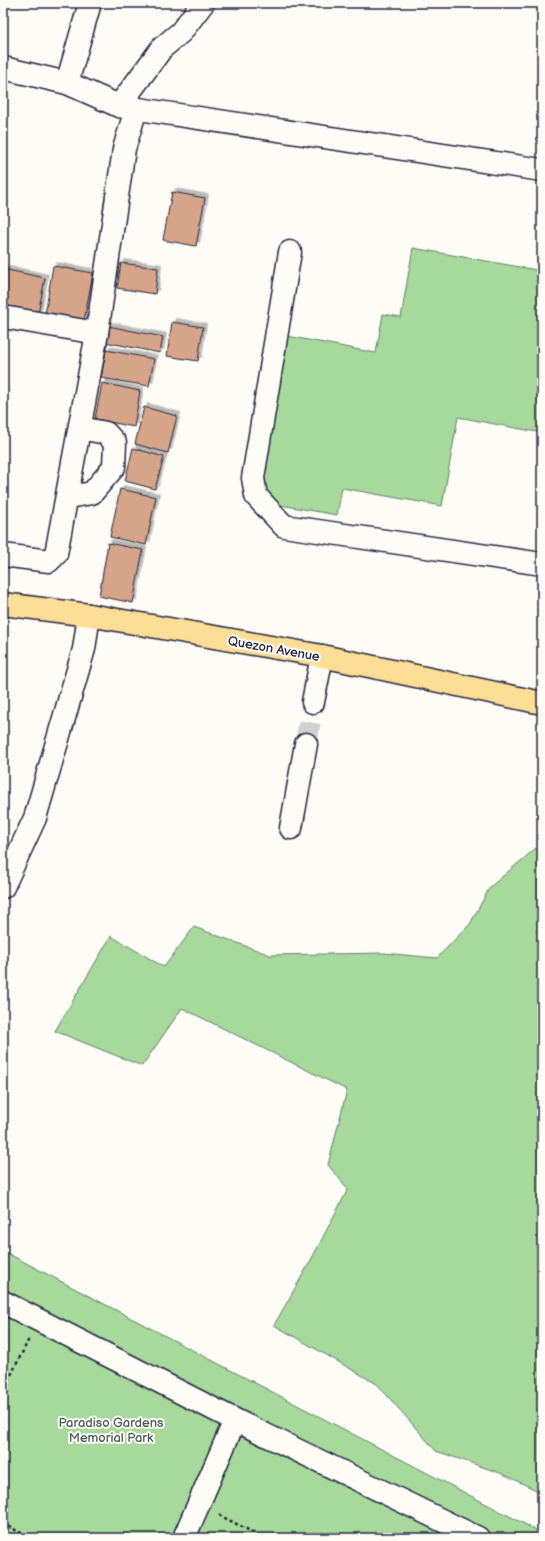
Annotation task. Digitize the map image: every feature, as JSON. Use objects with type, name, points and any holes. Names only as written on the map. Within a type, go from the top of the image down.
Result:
[{"type":"main road","name":"Quezon Avenue","points":[[3,604],[89,615],[322,656],[542,703]]},
{"type":"street","points":[[67,83],[90,3]]},
{"type":"street","points":[[3,555],[49,560],[56,554],[68,497],[97,333],[124,149],[127,108],[162,48],[181,32],[203,3]]},
{"type":"street","points":[[3,68],[67,83],[127,108],[542,170]]},
{"type":"street","points":[[290,252],[253,478],[256,496],[284,526],[542,564]]},
{"type":"street","points":[[3,317],[97,333]]},
{"type":"street","points":[[68,497],[92,493],[114,467],[115,443],[106,433],[80,428]]},
{"type":"street","points":[[3,887],[35,818],[84,649],[89,615]]},
{"type":"street","points":[[313,702],[322,656]]},
{"type":"street","points":[[291,828],[306,744]]},
{"type":"street","points":[[3,1302],[235,1420],[478,1538]]},
{"type":"street","points":[[184,1538],[235,1420]]},
{"type":"path","points":[[3,1391],[38,1320]]},
{"type":"path","points":[[198,1505],[264,1538]]},
{"type":"path","points":[[3,1524],[32,1538]]},
{"type":"green space","points":[[413,248],[542,271],[542,433],[458,417],[442,506],[342,488],[337,515],[252,500],[282,335],[376,353],[383,314],[401,317]]},
{"type":"green space","points":[[536,848],[542,854],[542,911],[536,933],[542,934],[542,1493],[503,1474],[436,1451],[377,1384],[274,1325],[310,1262],[348,1189],[328,1165],[347,1090],[182,1008],[142,1066],[55,1031],[111,936],[164,967],[194,927],[270,955],[383,953],[437,958],[470,924],[490,887]]},
{"type":"green space","name":"Paradiso Gardens Memorial Park","points":[[3,1251],[536,1530],[539,1538],[3,1538]]},
{"type":"building","points":[[172,192],[205,198],[196,246],[163,240]]},
{"type":"building","points":[[121,263],[158,268],[155,294],[117,288]]},
{"type":"building","points":[[53,266],[93,273],[84,321],[45,314]]},
{"type":"building","points":[[3,269],[45,278],[38,314],[3,307]]},
{"type":"building","points":[[172,322],[203,327],[198,361],[167,356]]},
{"type":"building","points":[[108,326],[163,337],[160,353],[105,342]]},
{"type":"building","points":[[106,350],[154,359],[149,386],[101,378]]},
{"type":"building","points":[[102,383],[140,391],[134,427],[95,419]]},
{"type":"building","points":[[144,407],[177,416],[168,453],[135,444]]},
{"type":"building","points":[[133,448],[164,457],[155,489],[125,481]]},
{"type":"building","points":[[120,489],[156,497],[146,545],[110,537]]},
{"type":"building","points":[[108,543],[143,550],[133,603],[99,596]]},
{"type":"tunnel","points":[[306,744],[313,702]]}]
